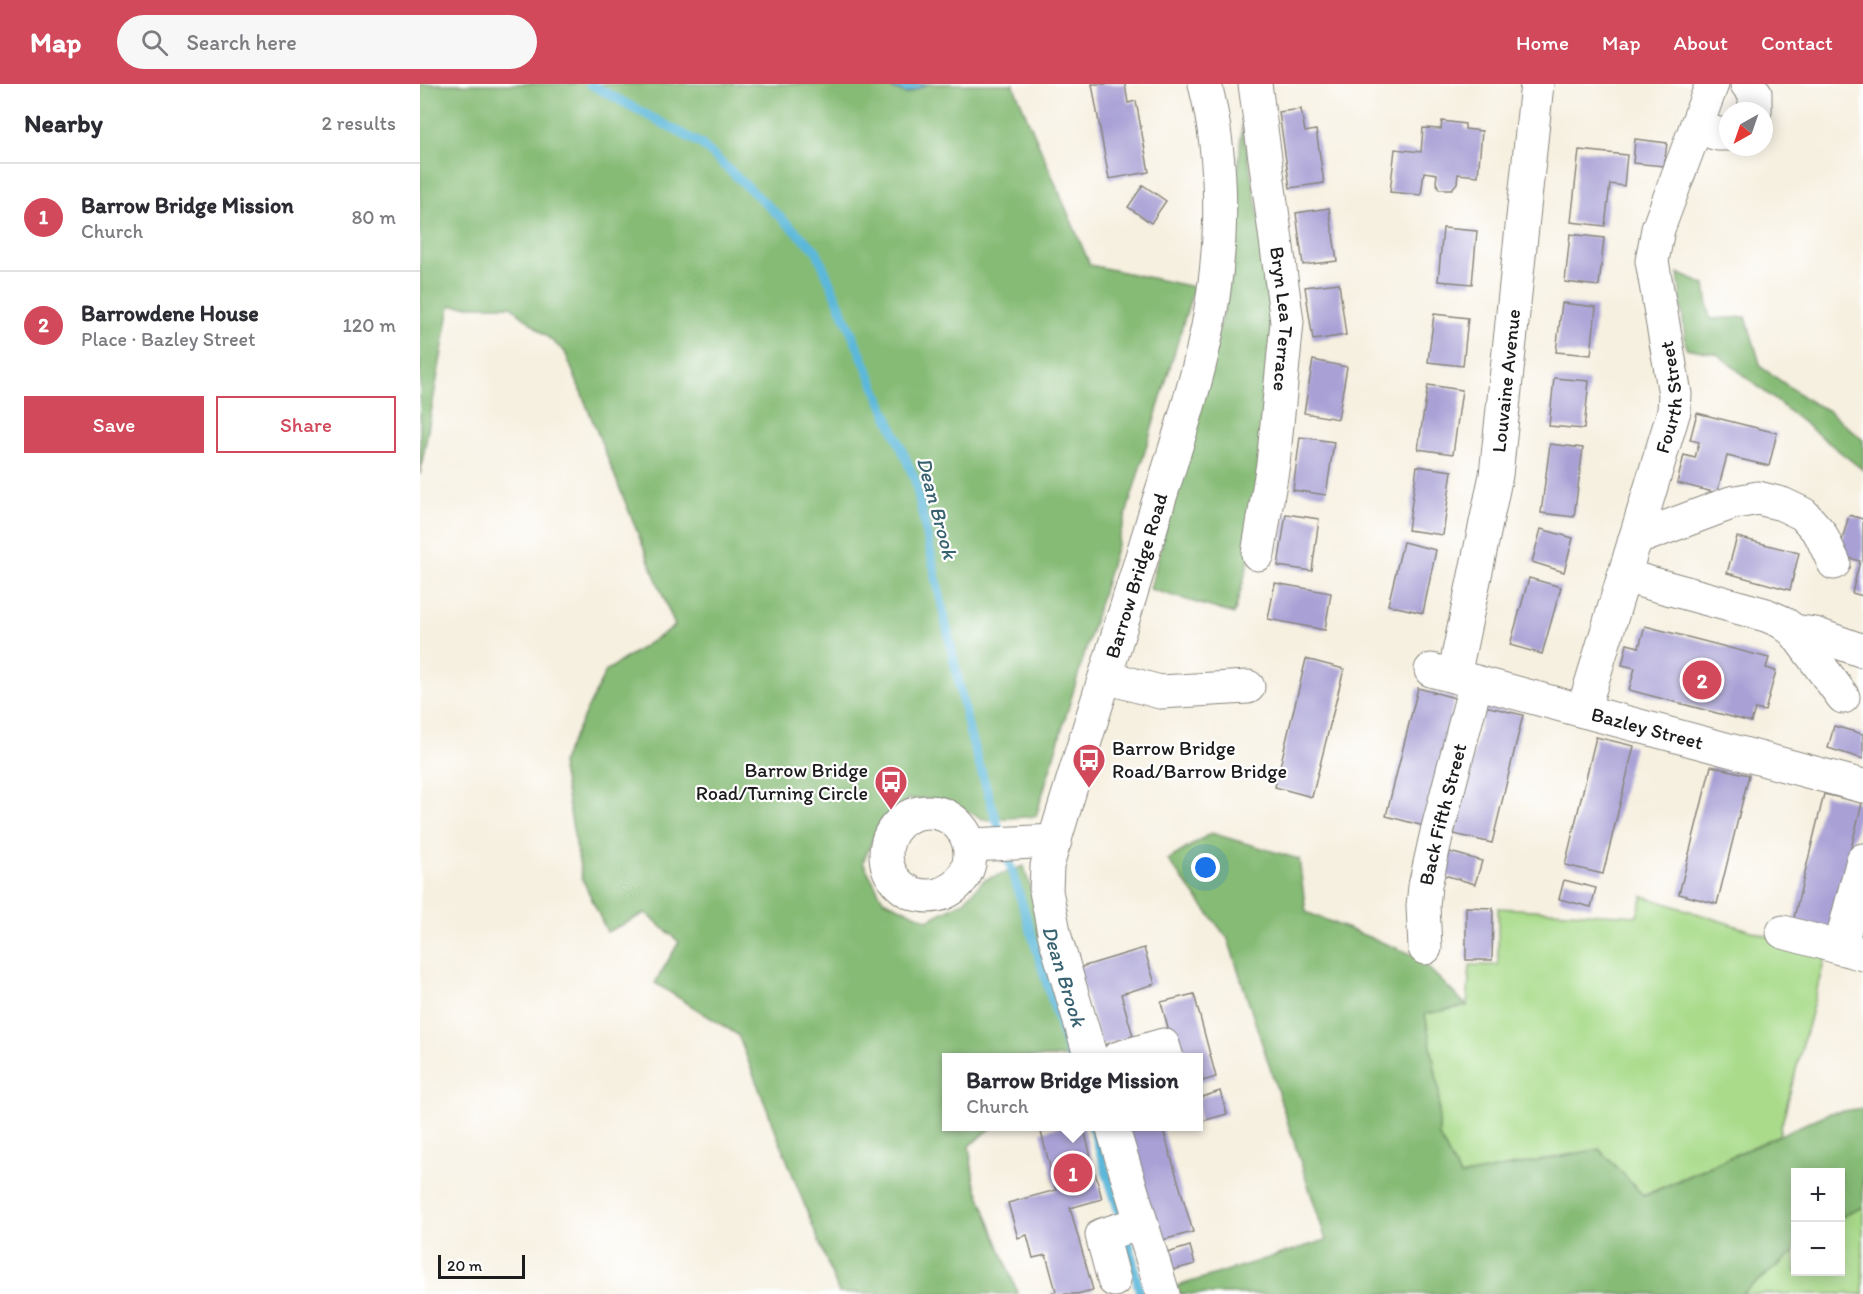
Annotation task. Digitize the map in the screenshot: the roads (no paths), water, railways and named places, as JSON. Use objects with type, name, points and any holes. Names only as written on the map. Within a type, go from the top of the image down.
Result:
[{"type":"street","name":"Barrow Bridge Road","points":[[1090,1053],[1055,937],[1046,891],[1047,866],[1044,841],[1106,677],[1202,354],[1215,286],[1221,224],[1218,164],[1205,84]]},
{"type":"street","name":"Bryn Lea Terrace","points":[[1255,84],[1287,322],[1273,464],[1258,554]]},
{"type":"street","name":"Louvaine Avenue","points":[[1454,676],[1496,475],[1537,84]]},
{"type":"street","name":"Fourth Street","points":[[1583,711],[1674,411],[1675,394],[1652,261],[1658,229],[1712,84]]},
{"type":"street","points":[[1747,84],[1755,93],[1755,102]]},
{"type":"street","points":[[1696,127],[1719,134]]},
{"type":"street","points":[[1635,539],[1731,503],[1758,498],[1782,504],[1803,514],[1820,533],[1834,563]]},
{"type":"street","points":[[1624,576],[1766,615],[1782,622],[1794,631],[1843,697]]},
{"type":"street","points":[[1794,631],[1815,634],[1863,651]]},
{"type":"street","name":"Bazley Street","points":[[1454,676],[1863,786]]},
{"type":"street","name":"Back Fifth Street","points":[[1425,948],[1423,906],[1425,886],[1437,832],[1454,676]]},
{"type":"street","points":[[1106,677],[1160,692],[1248,687]]},
{"type":"street","points":[[981,845],[1044,841]]},
{"type":"street","points":[[1783,932],[1852,951],[1863,860]]},
{"type":"street","points":[[1135,1053],[1163,1045],[1165,1053]]},
{"type":"street","points":[[1113,1131],[1163,1294]]},
{"type":"street","points":[[1114,1280],[1102,1235],[1140,1223]]},
{"type":"water","points":[[881,84],[928,84],[906,94]]},
{"type":"waterway","name":"Dean Brook","points":[[590,84],[701,144],[816,250],[915,480],[970,735],[1068,1053]]},
{"type":"waterway","name":"Dean Brook","points":[[1094,1131],[1129,1244],[1140,1294]]},
{"type":"place","name":"Barrowdene House","points":[[1702,680]]},
{"type":"place","name":"Barrow Bridge Road/Barrow Bridge","points":[[1089,789]]},
{"type":"place","name":"Barrow Bridge Road/Turning Circle","points":[[891,811]]},
{"type":"place","name":"Barrow Bridge Mission","points":[[1073,1173]]}]
